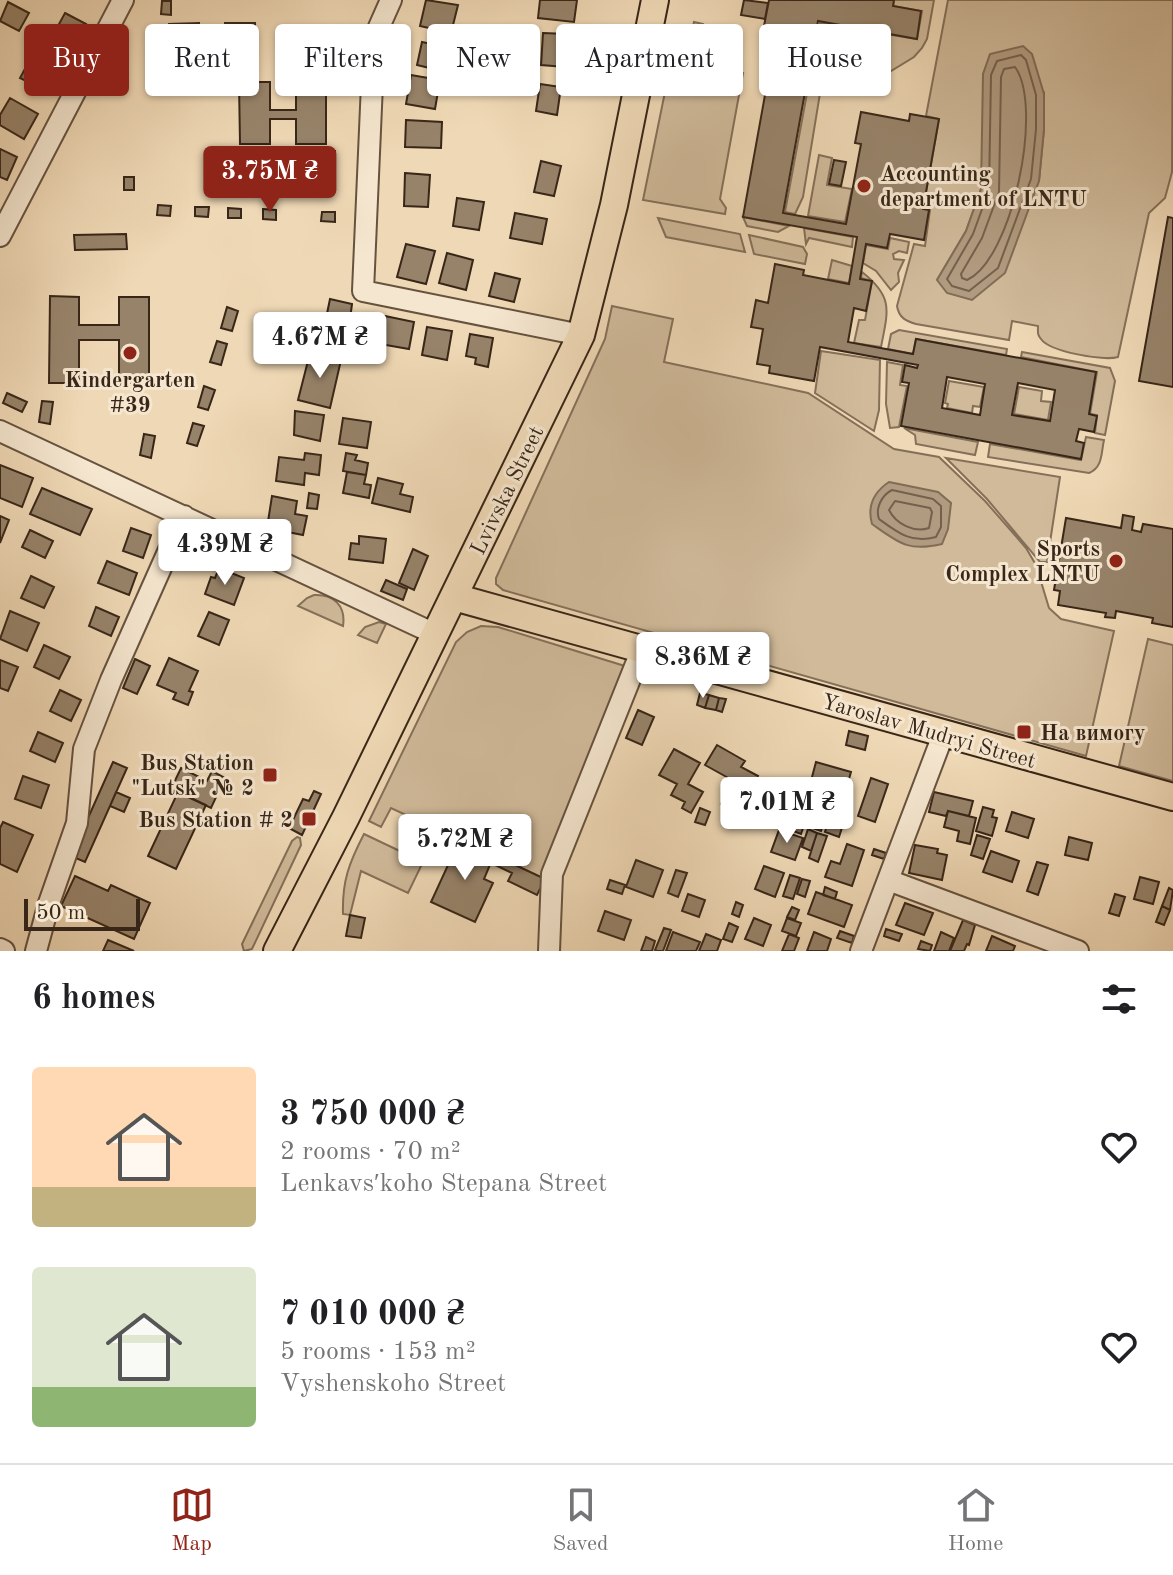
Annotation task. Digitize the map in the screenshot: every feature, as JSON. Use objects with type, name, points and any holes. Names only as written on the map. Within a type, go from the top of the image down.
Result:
[{"type":"main road","name":"Lvivska Street","points":[[277,951],[346,817],[581,335],[614,205],[655,0]]},
{"type":"main road","name":"Yaroslav Mudryi Street","points":[[454,597],[1173,797]]},
{"type":"street","points":[[0,236],[123,0]]},
{"type":"street","points":[[391,0],[379,27],[373,61],[363,291],[581,335]]},
{"type":"street","points":[[0,431],[435,634]]},
{"type":"street","points":[[36,951],[77,823],[84,749],[111,680],[184,516]]},
{"type":"street","points":[[549,951],[552,874],[642,649]]},
{"type":"street","points":[[861,951],[943,735]]},
{"type":"street","points":[[888,880],[1040,944],[1078,951]]},
{"type":"shaded area","points":[[894,0],[934,0],[927,39],[922,48],[914,57],[891,71],[891,35],[917,39],[922,11],[893,6]]},
{"type":"shaded area","points":[[948,0],[1173,0],[1172,172],[1165,198],[1149,213],[1118,357],[1090,356],[1055,348],[1041,339],[1038,326],[1012,321],[1009,340],[916,324],[901,316],[897,306],[914,244],[925,246],[930,210],[923,209],[939,119],[926,116]],"holes":[[[1044,94],[1039,181],[937,280],[966,231],[981,189]]]},
{"type":"shaded area","points":[[664,96],[739,96],[720,199],[726,208],[725,214],[643,200]]},
{"type":"shaded area","points":[[806,96],[820,96],[803,197],[795,214],[785,212]]},
{"type":"shaded area","points":[[819,155],[832,158],[827,185],[852,189],[845,222],[808,216]]},
{"type":"shaded area","points":[[743,217],[789,226],[778,232],[747,226]]},
{"type":"shaded area","points":[[658,218],[740,234],[745,252],[666,237]]},
{"type":"shaded area","points":[[804,228],[853,237],[852,247],[809,238],[806,244]]},
{"type":"shaded area","points":[[749,235],[803,247],[807,254],[805,264],[754,254]]},
{"type":"shaded area","points":[[890,238],[909,242],[907,253],[899,251],[893,254],[894,259],[904,260],[898,273],[899,282],[891,290],[876,271],[863,263],[866,245],[888,249]]},
{"type":"shaded area","points":[[832,260],[852,266],[849,283],[828,279]]},
{"type":"shaded area","points":[[872,281],[886,305],[881,347],[854,343],[859,320],[865,320]]},
{"type":"shaded area","points":[[612,306],[673,319],[664,362],[808,393],[894,449],[939,457],[985,501],[1026,548],[1036,565],[1049,608],[1061,619],[1114,631],[1086,756],[503,590],[496,584],[496,578],[605,339]]},
{"type":"shaded area","points":[[899,330],[1007,349],[1006,355],[916,339],[913,354],[888,349],[891,334]]},
{"type":"shaded area","points":[[821,351],[880,360],[879,410],[874,431],[815,393]]},
{"type":"shaded area","points":[[1022,352],[1110,368],[1115,381],[1105,435],[1095,433],[1097,415],[1090,414],[1097,372],[1021,357]]},
{"type":"shaded area","points":[[887,362],[903,365],[900,385],[907,386],[899,427],[890,428],[886,404]]},
{"type":"shaded area","points":[[949,381],[984,387],[980,407],[973,406],[972,413],[947,408]]},
{"type":"shaded area","points":[[1019,387],[1042,391],[1041,401],[1051,402],[1048,420],[1014,414]]},
{"type":"shaded area","points":[[904,428],[978,442],[975,455],[916,444],[915,435]]},
{"type":"shaded area","points":[[1086,437],[1104,440],[1099,463],[1089,473],[988,457],[990,444],[1081,460]]},
{"type":"shaded area","points":[[946,458],[1060,477],[1047,562],[1040,562],[987,499]]},
{"type":"shaded area","points":[[314,595],[333,599],[337,603],[343,613],[343,626],[298,606]]},
{"type":"shaded area","points":[[379,622],[386,624],[377,643],[358,635],[365,627]]},
{"type":"shaded area","points":[[481,626],[498,627],[628,667],[545,879],[391,808],[381,827],[369,821],[456,642],[467,632]]},
{"type":"shaded area","points":[[1148,639],[1173,645],[1173,781],[1119,766]]},
{"type":"shaded area","points":[[364,834],[423,862],[408,893],[361,871],[350,915],[343,914],[348,872]]},
{"type":"shaded area","points":[[297,837],[301,845],[252,949],[244,951],[242,944],[292,841]]},
{"type":"water","points":[[1023,46],[1032,54],[1044,94],[1039,181],[1005,273],[972,300],[947,293],[937,280],[966,231],[981,189],[983,74],[990,54]]},
{"type":"water","points":[[889,482],[938,492],[951,503],[948,529],[942,544],[921,547],[904,544],[872,524],[870,511],[873,500]]},
{"type":"building","points":[[426,0],[458,5],[453,24],[420,26]]},
{"type":"building","points":[[540,0],[577,0],[574,22],[538,18]]},
{"type":"building","points":[[744,0],[768,3],[765,19],[741,15]]},
{"type":"building","points":[[769,0],[894,0],[893,6],[921,11],[917,39],[891,34],[891,24],[818,21],[817,24],[764,24]]},
{"type":"building","points":[[162,1],[171,1],[171,15],[161,14]]},
{"type":"building","points":[[8,2],[29,13],[19,31],[0,21]]},
{"type":"building","points":[[65,13],[86,24],[59,24]]},
{"type":"building","points":[[543,33],[556,34],[556,66],[541,65]]},
{"type":"building","points":[[422,42],[427,43],[427,67],[417,65]]},
{"type":"building","points":[[411,75],[427,78],[427,96],[437,96],[435,109],[406,104],[407,96],[411,96]]},
{"type":"building","points":[[259,82],[270,82],[270,110],[296,110],[296,96],[326,96],[326,144],[296,144],[296,119],[270,119],[270,144],[240,144],[239,96],[259,96]]},
{"type":"building","points":[[540,84],[556,86],[556,96],[560,96],[557,115],[536,111]]},
{"type":"building","points":[[765,96],[804,96],[783,213],[846,224],[861,144],[855,143],[861,112],[909,121],[910,114],[939,119],[923,209],[929,210],[924,240],[890,234],[887,248],[866,244],[860,279],[872,281],[866,311],[854,308],[848,342],[913,354],[916,339],[1096,372],[1089,414],[1097,416],[1094,432],[1079,429],[1076,441],[1084,443],[1081,459],[901,426],[909,383],[902,382],[905,365],[917,368],[918,365],[820,347],[814,381],[769,373],[770,366],[757,364],[763,329],[751,327],[756,300],[768,303],[775,264],[804,270],[803,275],[849,284],[857,237],[743,217]],"holes":[[[947,377],[985,384],[980,415],[942,408]],[[1018,383],[1055,390],[1050,421],[1012,415]]]},
{"type":"building","points":[[10,98],[38,114],[24,139],[0,125],[0,115]]},
{"type":"building","points":[[406,120],[442,122],[441,148],[405,147]]},
{"type":"building","points":[[0,149],[17,157],[7,180],[0,177]]},
{"type":"building","points":[[231,151],[240,151],[240,164],[231,164]]},
{"type":"building","points":[[325,151],[335,151],[335,164],[325,164]]},
{"type":"building","points":[[834,160],[846,162],[841,186],[829,184]]},
{"type":"building","points":[[541,161],[561,166],[554,196],[534,192]]},
{"type":"building","points":[[405,173],[430,175],[428,207],[404,206]]},
{"type":"building","points":[[124,177],[134,177],[134,190],[124,190]]},
{"type":"building","points":[[457,198],[484,202],[479,230],[453,226]]},
{"type":"building","points":[[158,205],[171,206],[170,216],[157,215]]},
{"type":"building","points":[[195,207],[209,207],[208,217],[195,216]]},
{"type":"building","points":[[228,208],[241,209],[241,218],[228,218]]},
{"type":"building","points":[[263,209],[276,210],[276,220],[263,219]]},
{"type":"building","points":[[322,212],[335,212],[335,222],[321,221]]},
{"type":"building","points":[[515,213],[547,219],[542,244],[510,238]]},
{"type":"building","points":[[1168,217],[1173,218],[1173,387],[1139,381]]},
{"type":"building","points":[[126,234],[127,249],[75,250],[74,235]]},
{"type":"building","points":[[406,244],[435,251],[426,284],[397,277]]},
{"type":"building","points":[[447,253],[473,260],[466,290],[439,283]]},
{"type":"building","points":[[495,273],[520,279],[514,302],[489,296]]},
{"type":"building","points":[[50,296],[79,297],[79,325],[119,325],[119,297],[149,297],[149,383],[119,383],[119,340],[79,340],[79,383],[49,383]]},
{"type":"building","points":[[330,299],[352,304],[347,343],[322,338]]},
{"type":"building","points":[[227,307],[238,311],[232,331],[221,328]]},
{"type":"building","points":[[385,316],[414,322],[409,349],[380,344]]},
{"type":"building","points":[[277,321],[289,326],[280,349],[268,345]]},
{"type":"building","points":[[427,327],[452,331],[447,360],[422,355]]},
{"type":"building","points":[[470,334],[493,338],[488,367],[475,364],[476,358],[466,356]]},
{"type":"building","points":[[217,341],[227,344],[221,365],[210,362]]},
{"type":"building","points":[[310,353],[341,360],[330,408],[298,400]]},
{"type":"building","points":[[204,386],[215,390],[208,410],[198,407]]},
{"type":"building","points":[[7,393],[27,402],[22,412],[3,403]]},
{"type":"building","points":[[42,401],[53,402],[50,424],[39,422]]},
{"type":"building","points":[[295,411],[324,415],[320,441],[294,435]]},
{"type":"building","points":[[343,418],[371,422],[367,448],[339,444]]},
{"type":"building","points":[[193,423],[204,426],[197,446],[187,443]]},
{"type":"building","points":[[144,434],[155,436],[151,458],[140,455]]},
{"type":"building","points":[[305,453],[321,455],[319,475],[305,473],[304,485],[276,481],[279,457],[304,460]]},
{"type":"building","points":[[346,453],[357,455],[355,460],[368,463],[366,475],[343,471]]},
{"type":"building","points":[[0,465],[33,478],[22,507],[0,498]]},
{"type":"building","points":[[347,472],[366,475],[364,484],[371,485],[369,498],[343,493]]},
{"type":"building","points":[[378,478],[403,484],[400,494],[413,497],[410,512],[372,503]]},
{"type":"building","points":[[42,488],[92,509],[80,535],[30,514]]},
{"type":"building","points":[[309,493],[319,495],[317,509],[307,508]]},
{"type":"building","points":[[272,496],[297,501],[295,514],[307,516],[303,535],[267,528]]},
{"type":"building","name":"Sports Complex LNTU","points":[[1123,515],[1134,517],[1132,530],[1141,532],[1143,524],[1173,529],[1173,627],[1152,623],[1153,618],[1116,611],[1115,618],[1105,617],[1106,613],[1058,605],[1060,591],[1054,590],[1066,518],[1121,528]]},
{"type":"building","points":[[0,516],[9,520],[0,543]]},
{"type":"building","points":[[131,528],[151,535],[143,558],[123,551]]},
{"type":"building","points":[[30,530],[53,541],[45,558],[22,547]]},
{"type":"building","points":[[189,535],[204,542],[199,552],[184,545]]},
{"type":"building","points":[[359,536],[386,539],[383,563],[349,559],[351,543],[359,544]]},
{"type":"building","points":[[413,549],[428,556],[414,590],[399,583]]},
{"type":"building","points":[[107,561],[137,573],[129,595],[98,583]]},
{"type":"building","points":[[219,568],[244,578],[234,605],[205,594],[211,577],[215,578]]},
{"type":"building","points":[[31,576],[54,587],[44,608],[21,598]]},
{"type":"building","points":[[386,580],[407,589],[403,600],[381,591]]},
{"type":"building","points":[[96,607],[119,617],[111,636],[89,626]]},
{"type":"building","points":[[10,611],[39,623],[27,651],[0,639]]},
{"type":"building","points":[[209,612],[229,620],[219,645],[198,636]]},
{"type":"building","points":[[44,645],[70,657],[59,679],[34,667]]},
{"type":"building","points":[[169,658],[198,671],[189,691],[193,692],[188,705],[173,699],[176,693],[157,685]]},
{"type":"building","points":[[135,659],[150,666],[137,694],[123,688]]},
{"type":"building","points":[[0,660],[18,667],[8,691],[0,688]]},
{"type":"building","points":[[60,690],[81,700],[71,721],[50,711]]},
{"type":"building","points":[[700,693],[709,695],[705,708],[697,705]]},
{"type":"building","points":[[709,695],[719,698],[716,710],[705,708]]},
{"type":"building","points":[[719,698],[726,699],[722,712],[716,710]]},
{"type":"building","points":[[638,710],[654,717],[642,745],[626,738]]},
{"type":"building","points":[[849,731],[868,736],[865,750],[846,745]]},
{"type":"building","points":[[38,732],[63,743],[55,762],[30,751]]},
{"type":"building","points":[[717,745],[745,761],[741,767],[758,776],[750,790],[705,765]]},
{"type":"building","points":[[674,749],[700,763],[688,784],[703,792],[691,813],[682,808],[685,802],[671,795],[677,784],[659,775]]},
{"type":"building","points":[[113,762],[127,768],[85,862],[71,856]]},
{"type":"building","points":[[816,762],[851,772],[841,806],[813,798],[814,794],[808,792]]},
{"type":"building","points":[[181,768],[207,781],[212,771],[225,778],[211,808],[171,789]]},
{"type":"building","points":[[23,776],[49,785],[41,808],[15,799]]},
{"type":"building","points":[[871,778],[888,784],[875,822],[858,816]]},
{"type":"building","points":[[314,791],[321,794],[302,835],[289,828],[303,799],[309,801]]},
{"type":"building","points":[[116,792],[130,798],[124,812],[110,806]]},
{"type":"building","points":[[178,792],[206,805],[176,869],[148,856]]},
{"type":"building","points":[[934,792],[973,801],[969,816],[948,811],[946,816],[929,812]]},
{"type":"building","points":[[777,793],[791,797],[785,815],[771,810]]},
{"type":"building","points":[[800,794],[810,798],[805,812],[825,818],[821,831],[804,825],[801,834],[788,829]]},
{"type":"building","points":[[725,795],[737,800],[733,809],[721,804]]},
{"type":"building","points":[[983,807],[994,810],[992,817],[997,818],[992,836],[976,831]]},
{"type":"building","points":[[700,808],[710,812],[705,825],[695,822]]},
{"type":"building","points":[[948,811],[976,818],[970,844],[957,841],[959,831],[944,827]]},
{"type":"building","points":[[1012,812],[1034,819],[1028,838],[1006,831]]},
{"type":"building","points":[[831,813],[845,818],[839,837],[825,832]]},
{"type":"building","points":[[3,822],[33,835],[17,872],[0,864],[0,828]]},
{"type":"building","points":[[808,829],[817,833],[811,851],[802,847]]},
{"type":"building","points":[[779,830],[803,838],[795,860],[771,852]]},
{"type":"building","points":[[817,833],[827,836],[818,862],[809,858]]},
{"type":"building","points":[[977,835],[990,839],[983,859],[971,855]]},
{"type":"building","points":[[1069,837],[1092,843],[1088,860],[1065,855]]},
{"type":"building","points":[[460,839],[494,855],[484,879],[493,883],[475,922],[431,902]]},
{"type":"building","points":[[847,844],[864,850],[852,886],[825,877],[831,861],[840,864]]},
{"type":"building","points":[[915,845],[938,849],[937,853],[947,855],[942,880],[909,873]]},
{"type":"building","points":[[874,849],[886,853],[884,859],[872,855]]},
{"type":"building","points":[[991,851],[1019,861],[1012,882],[983,872]]},
{"type":"building","points":[[494,855],[545,879],[537,895],[508,881],[512,873],[491,863]]},
{"type":"building","points":[[636,860],[663,870],[653,897],[626,887]]},
{"type":"building","points":[[1037,862],[1048,865],[1038,895],[1027,891]]},
{"type":"building","points":[[764,866],[784,873],[775,897],[755,889]]},
{"type":"building","points":[[676,870],[687,873],[678,897],[668,893]]},
{"type":"building","points":[[790,875],[800,878],[793,899],[783,896]]},
{"type":"building","points":[[75,876],[108,891],[111,885],[150,903],[134,939],[61,906]]},
{"type":"building","points":[[1140,877],[1159,882],[1153,904],[1134,899]]},
{"type":"building","points":[[802,879],[810,881],[805,897],[797,894]]},
{"type":"building","points":[[610,880],[625,885],[622,894],[607,889]]},
{"type":"building","points":[[825,887],[837,892],[835,899],[823,895]]},
{"type":"building","points":[[1169,888],[1173,890],[1170,910],[1162,906]]},
{"type":"building","points":[[816,892],[852,905],[844,927],[808,914]]},
{"type":"building","points":[[688,894],[705,900],[699,917],[682,911]]},
{"type":"building","points":[[1115,894],[1125,897],[1119,916],[1109,913]]},
{"type":"building","points":[[736,902],[743,905],[739,917],[732,914]]},
{"type":"building","points":[[905,903],[933,913],[924,935],[896,925]]},
{"type":"building","points":[[1162,906],[1170,910],[1164,925],[1156,922]]},
{"type":"building","points":[[792,907],[799,910],[795,920],[787,917]]},
{"type":"building","points":[[605,911],[631,920],[624,940],[598,931]]},
{"type":"building","points":[[350,915],[365,918],[361,938],[346,936]]},
{"type":"building","points":[[754,918],[771,925],[763,946],[745,939]]},
{"type":"building","points":[[787,918],[801,923],[796,936],[782,931]]},
{"type":"building","points":[[963,920],[975,925],[969,945],[964,951],[950,951]]},
{"type":"building","points":[[729,923],[738,927],[732,942],[723,939]]},
{"type":"building","points":[[664,928],[671,930],[663,951],[657,951],[655,950]]},
{"type":"building","points":[[886,929],[902,934],[899,941],[884,936]]},
{"type":"building","points":[[840,931],[854,936],[852,943],[837,938]]},
{"type":"building","points":[[673,932],[700,942],[696,951],[666,951]]},
{"type":"building","points":[[814,932],[831,939],[827,951],[807,951]]},
{"type":"building","points":[[941,932],[954,938],[949,951],[934,951]]},
{"type":"building","points":[[706,934],[721,940],[717,951],[699,951]]},
{"type":"building","points":[[789,934],[799,938],[794,951],[782,951]]},
{"type":"building","points":[[992,936],[1015,946],[1013,951],[986,951]]},
{"type":"building","points":[[646,937],[655,941],[652,951],[641,951]]},
{"type":"building","points":[[108,940],[134,951],[103,951]]},
{"type":"building","points":[[921,941],[932,945],[930,951],[918,949]]},
{"type":"place","name":"Accounting department of LNTU","points":[[864,186]]},
{"type":"place","name":"Kindergarten #39","points":[[130,353]]},
{"type":"place","name":"Sports Complex LNTU","points":[[1116,561]]},
{"type":"place","name":"На вимогу","points":[[1024,732]]},
{"type":"place","name":"Bus Station \"Lutsk\" № 2","points":[[270,775]]},
{"type":"place","name":"Bus Station # 2","points":[[309,819]]}]
